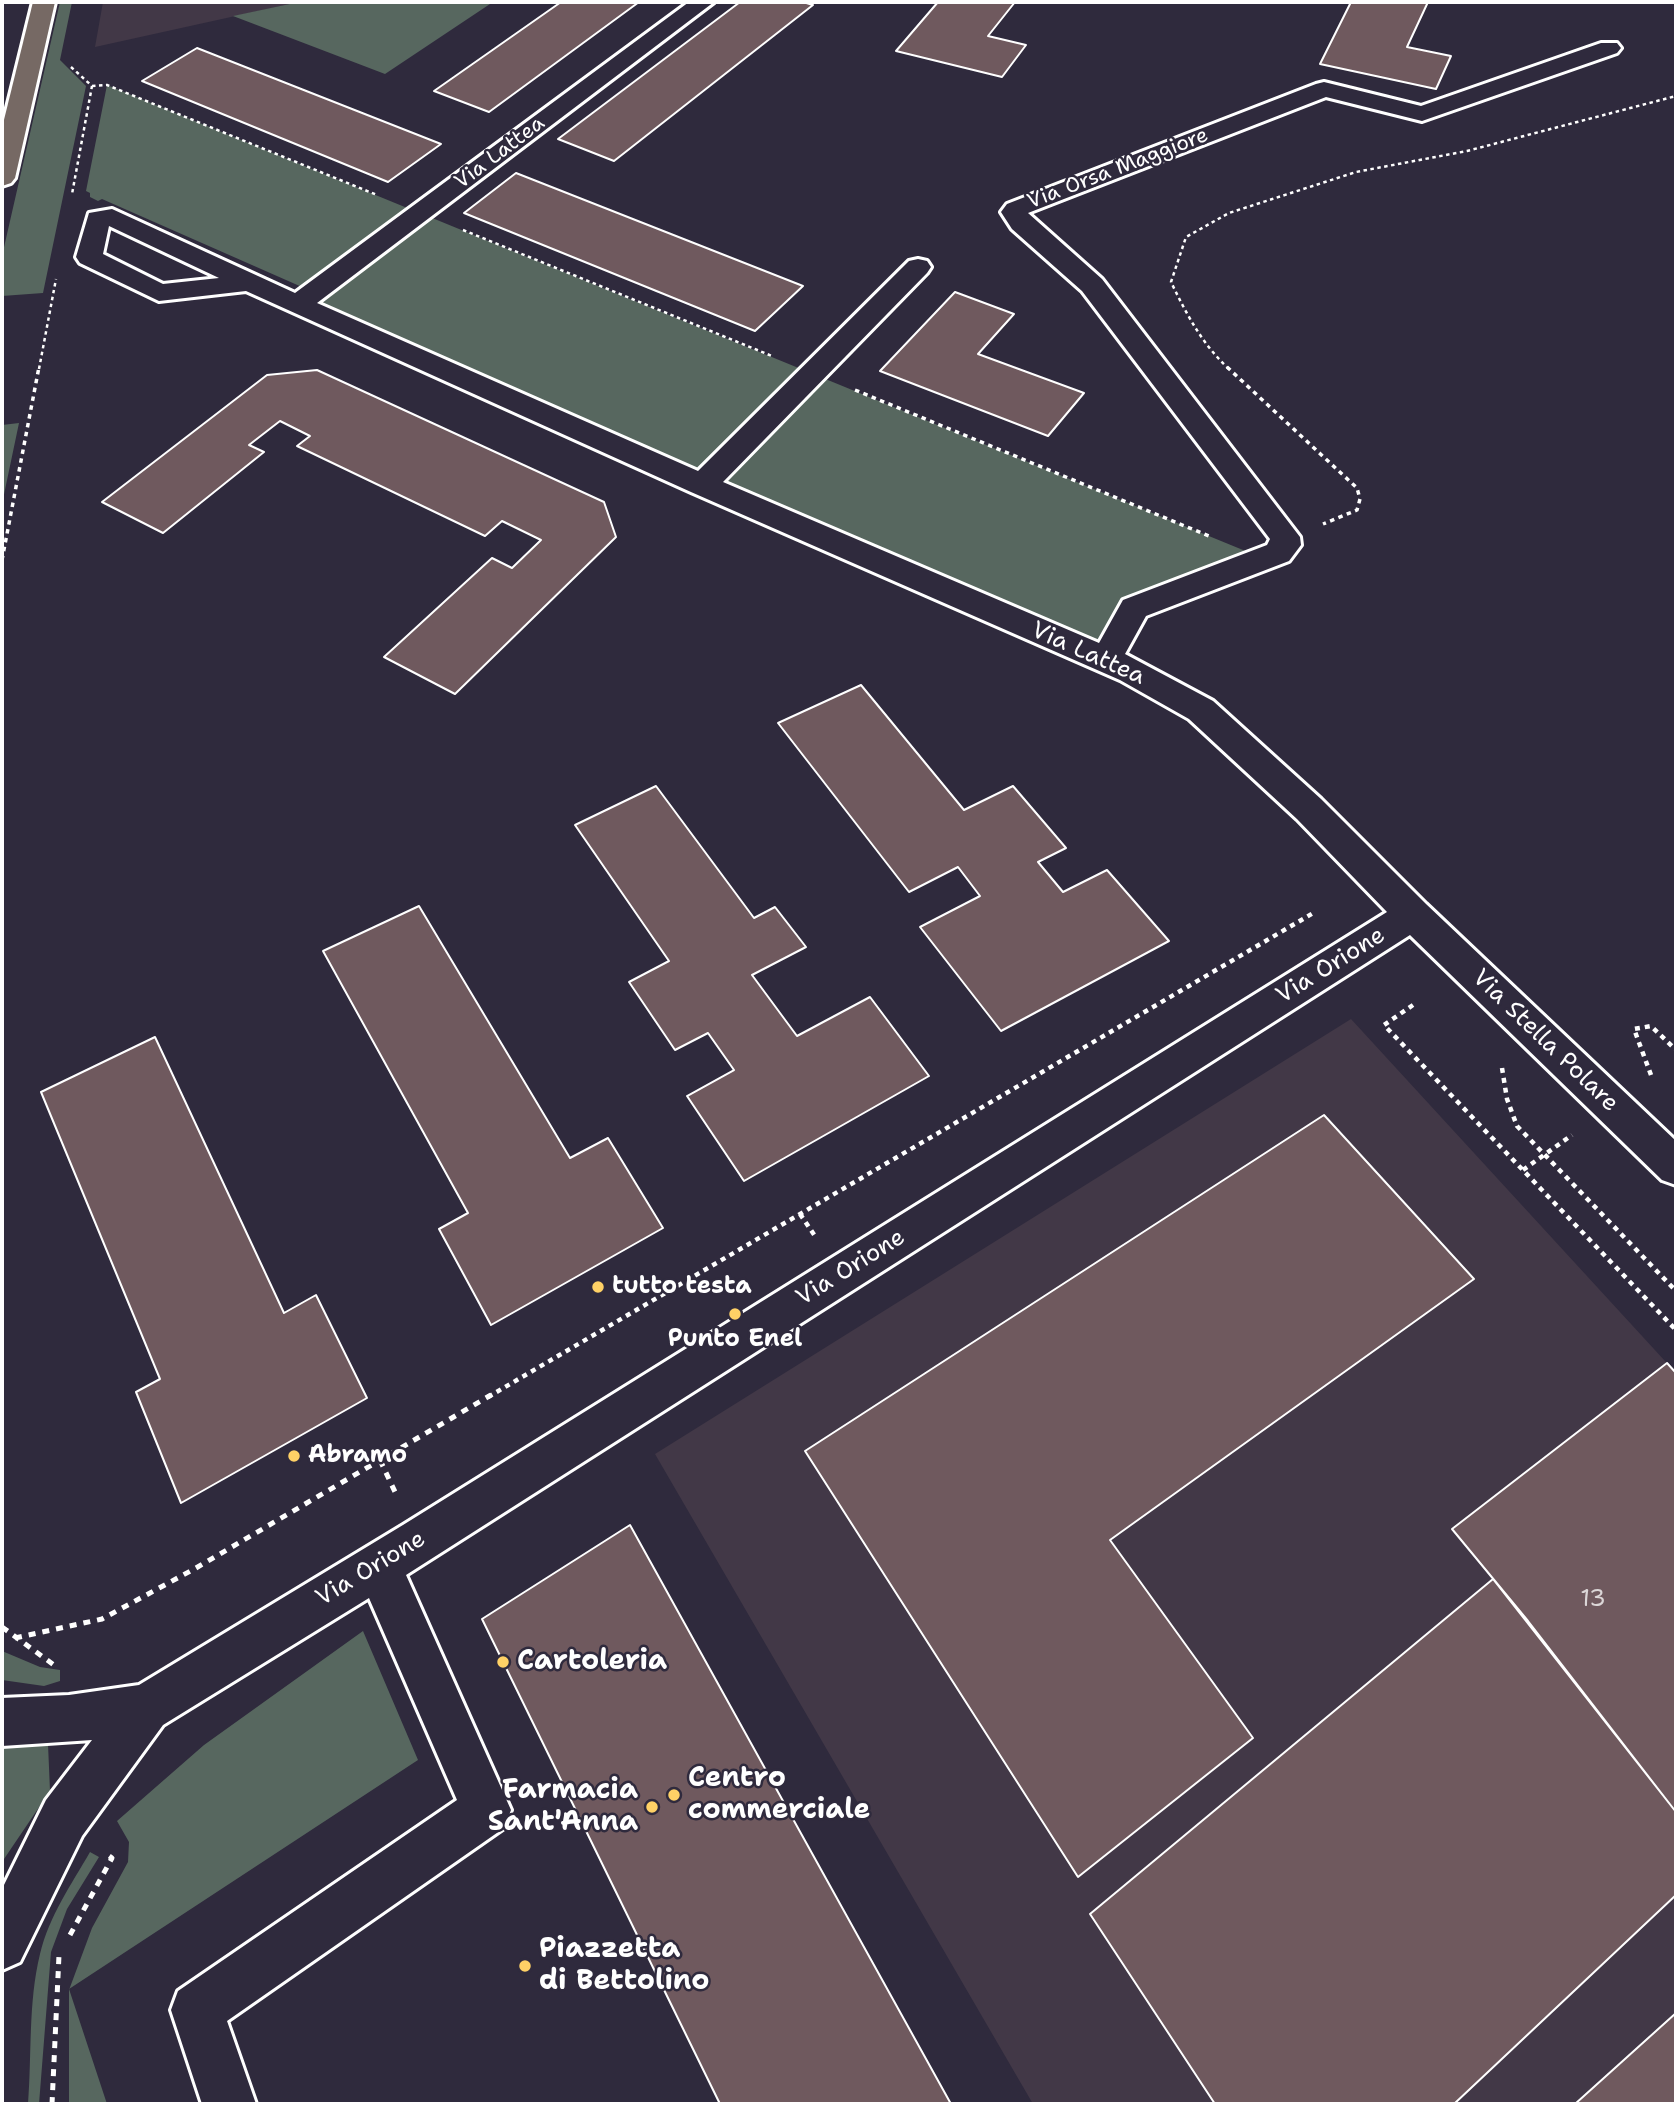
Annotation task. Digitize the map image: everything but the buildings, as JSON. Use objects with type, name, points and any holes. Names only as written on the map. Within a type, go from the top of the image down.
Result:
[{"type":"main road","points":[[2,178],[44,2]]},
{"type":"street","name":"Via Lattea","points":[[297,305],[703,2]]},
{"type":"street","name":"Via Orsa Maggiore","points":[[1285,537],[1092,285],[1021,223],[1014,212],[1324,89],[1422,114],[1609,48]]},
{"type":"street","name":"Via Lattea","points":[[250,282],[159,293],[89,257],[98,218],[112,217],[250,282],[297,305],[702,485],[1132,671],[1201,710],[1309,809],[1413,915]]},
{"type":"street","points":[[702,485],[918,267]]},
{"type":"street","points":[[1105,661],[1134,608],[1278,553],[1286,545],[1285,537]]},
{"type":"street","name":"Via Stella Polare","points":[[1413,915],[1676,1167]]},
{"type":"street","name":"Via Orione","points":[[146,1708],[1413,915]]},
{"type":"street","points":[[229,2104],[197,2010],[486,1810],[377,1565]]},
{"type":"street","points":[[2,1722],[69,1719],[146,1708]]},
{"type":"street","points":[[2,1944],[64,1818],[146,1708]]},
{"type":"path","points":[[92,86],[107,85],[1265,558]]},
{"type":"path","points":[[1285,537],[1357,510],[1360,499],[1357,488],[1213,354],[1202,340],[1171,282],[1186,237],[1229,214],[1356,172],[1467,151],[1676,96]]},
{"type":"path","points":[[15,1639],[102,1619],[196,1568],[1315,912]]},
{"type":"path","points":[[1488,987],[1507,1099],[1517,1126],[1676,1291]]},
{"type":"path","points":[[1413,1005],[1384,1025],[1676,1330]]},
{"type":"path","points":[[1653,1078],[1634,1029],[1651,1026],[1676,1050]]},
{"type":"path","points":[[1523,1170],[1574,1133]]},
{"type":"shaded area","points":[[103,2],[299,2],[95,47]]},
{"type":"shaded area","points":[[1351,1019],[1676,1373],[1676,2104],[1033,2104],[655,1454]]},
{"type":"green space","points":[[60,2],[72,2],[60,60],[86,86],[43,293],[2,296],[2,256]]},
{"type":"green space","points":[[299,2],[493,2],[385,74],[233,16]]},
{"type":"green space","points":[[107,85],[417,212],[311,291],[102,199],[98,201],[90,197],[90,193],[86,191]]},
{"type":"green space","points":[[420,213],[1265,559],[1134,608],[1105,661],[297,305]]},
{"type":"green space","points":[[19,423],[2,504],[2,425]]},
{"type":"green space","points":[[363,1631],[418,1760],[69,1989],[92,1928],[128,1862],[129,1842],[117,1821],[204,1745]]},
{"type":"green space","points":[[2,1651],[40,1667],[60,1670],[60,1681],[44,1686],[2,1680]]},
{"type":"green space","points":[[48,1744],[50,1791],[2,1862],[2,1746]]},
{"type":"green space","points":[[90,1852],[99,1857],[67,1909],[51,1952],[39,2104],[28,2104],[32,2010],[40,1954],[55,1914]]},
{"type":"green space","points":[[69,1990],[107,2104],[69,2104]]},
{"type":"place","name":"tutto testa","points":[[598,1287]]},
{"type":"place","name":"Punto Enel","points":[[735,1314]]},
{"type":"place","name":"Abramo","points":[[294,1456]]},
{"type":"place","name":"Cartoleria","points":[[503,1662]]},
{"type":"place","name":"Centro commerciale","points":[[674,1795]]},
{"type":"place","name":"Farmacia Sant'Anna","points":[[652,1807]]},
{"type":"place","name":"Piazzetta di Bettolino","points":[[525,1966]]}]
